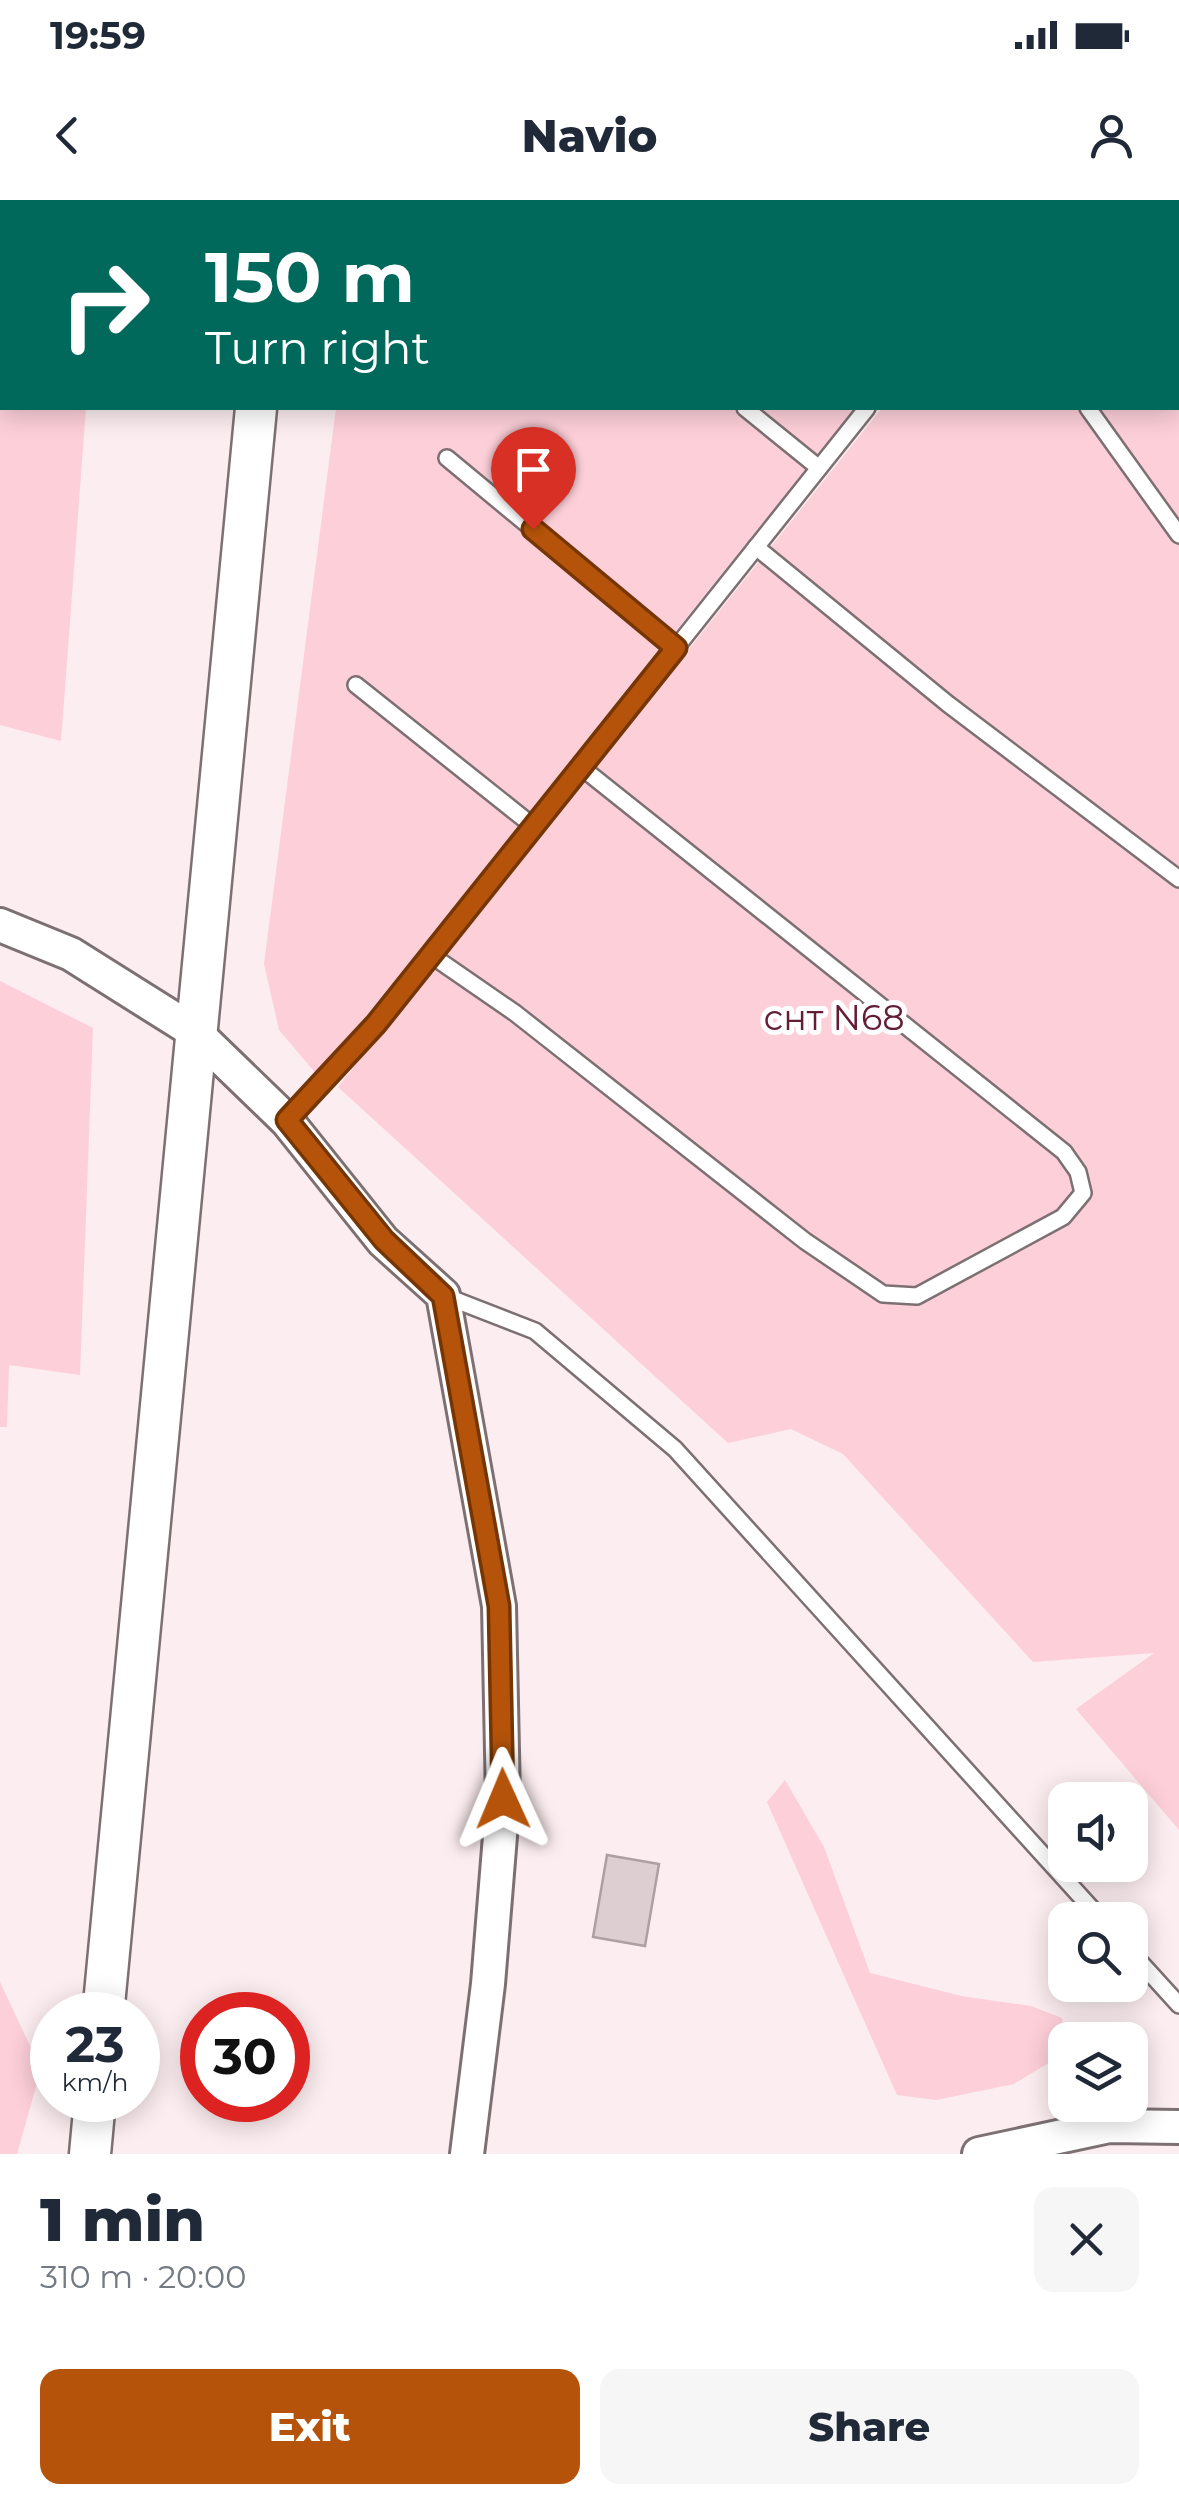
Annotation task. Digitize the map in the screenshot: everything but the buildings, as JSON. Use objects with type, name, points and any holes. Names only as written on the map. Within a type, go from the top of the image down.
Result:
[{"type":"street","points":[[105,1992],[256,410]]},
{"type":"street","points":[[0,925],[71,954],[195,1032],[287,1120],[384,1240],[443,1296],[499,1606],[503,1799],[488,1984],[466,2154]]},
{"type":"street","points":[[90,2154],[93,2122]]},
{"type":"street","points":[[979,2154],[1109,2126],[1179,2127]]},
{"type":"lane","points":[[747,410],[819,468]]},
{"type":"lane","points":[[287,1120],[376,1024],[865,410]]},
{"type":"lane","points":[[1089,410],[1179,535]]},
{"type":"lane","points":[[447,458],[676,648]]},
{"type":"lane","points":[[756,547],[948,704],[1179,879]]},
{"type":"lane","points":[[356,685],[534,826]]},
{"type":"lane","points":[[431,954],[515,1013],[805,1241],[883,1294],[917,1296],[1063,1217],[1083,1193],[1078,1172],[1064,1152],[581,767]]},
{"type":"lane","points":[[443,1296],[534,1330],[675,1449],[1086,1902]]},
{"type":"lane","points":[[1148,1971],[1179,2005]]},
{"type":"green space","points":[[0,410],[86,410],[61,741],[0,725]]},
{"type":"green space","points":[[336,410],[853,410],[318,1076],[279,1030],[264,964]]},
{"type":"green space","name":"снт N68","points":[[880,410],[1179,410],[1179,1830],[1148,1794],[1148,1782],[1138,1782],[1076,1709],[1154,1653],[1033,1662],[843,1454],[791,1429],[728,1443],[338,1087]]},
{"type":"green space","points":[[0,981],[93,1028],[80,1375],[9,1365],[7,1427],[0,1427]]},
{"type":"green space","points":[[785,1780],[824,1847],[870,1973],[961,1996],[1031,2006],[1062,2018],[1062,2022],[1048,2022],[1048,2063],[1014,2084],[936,2100],[897,2095],[767,1802]]},
{"type":"green space","points":[[0,1982],[30,2046],[30,2108],[17,2154],[0,2154]]},
{"type":"route","points":[[503,1799],[499,1606],[443,1296],[384,1240],[287,1120],[376,1024],[676,648],[533,529]]}]
